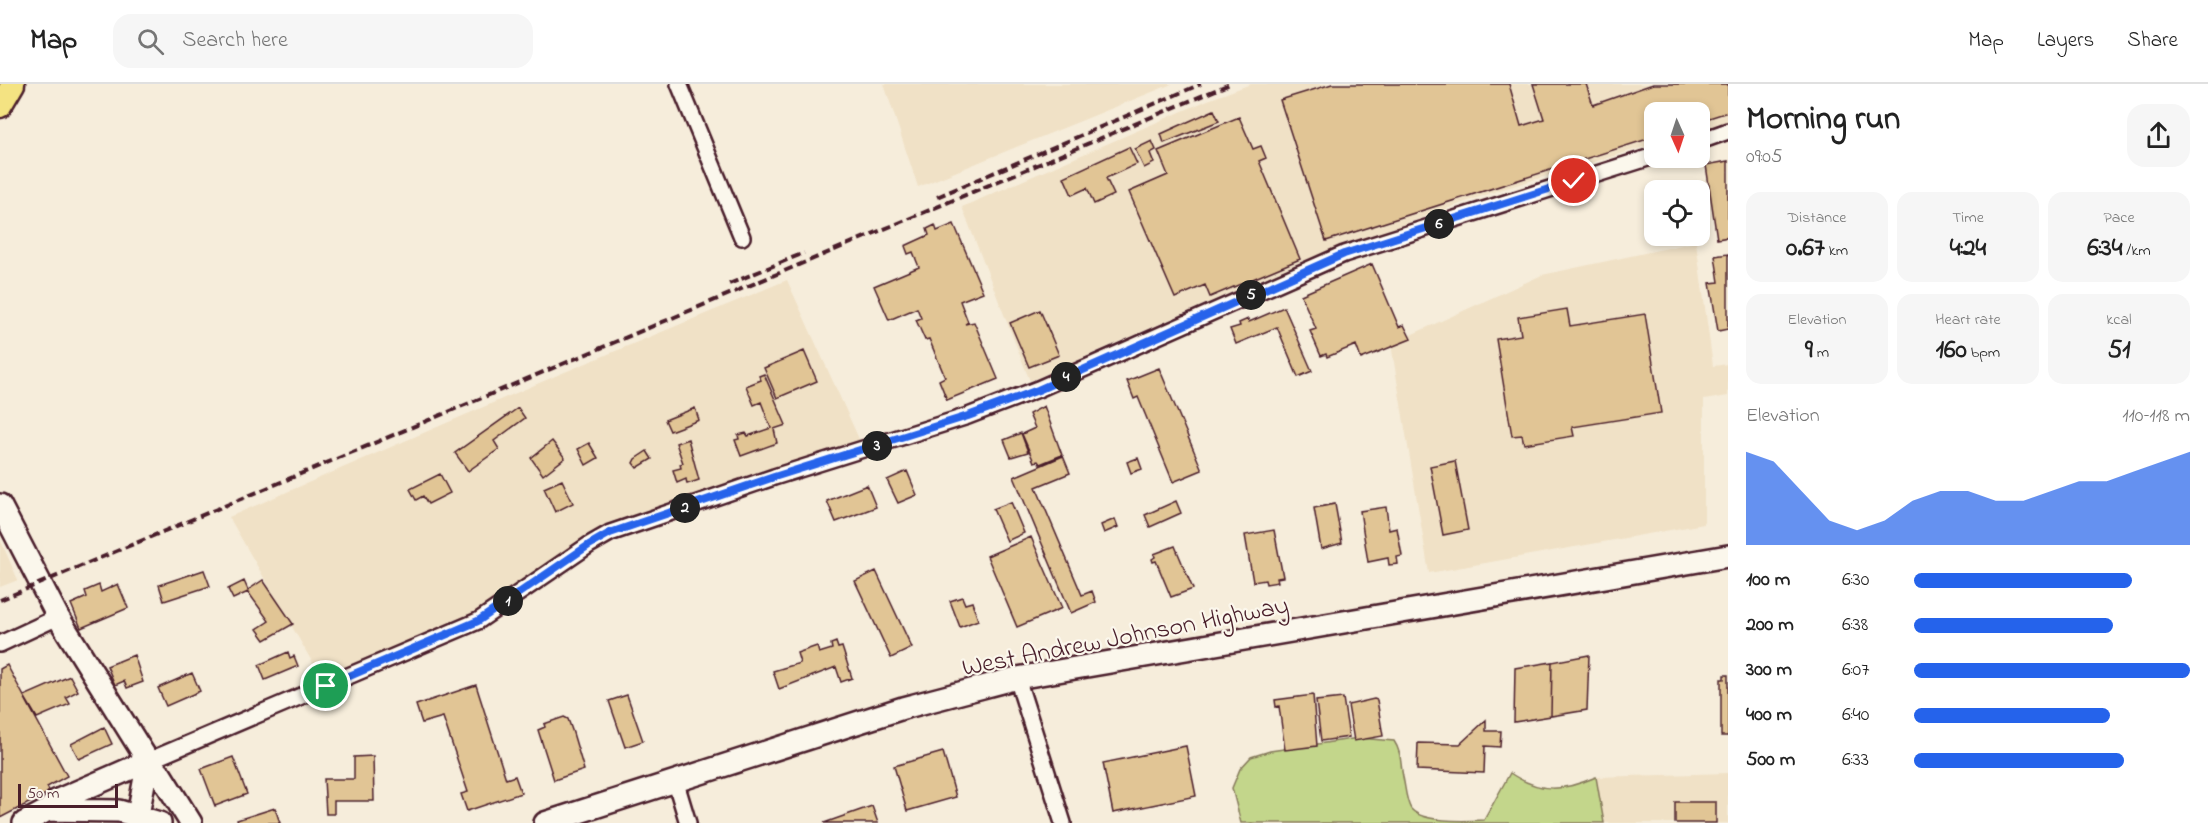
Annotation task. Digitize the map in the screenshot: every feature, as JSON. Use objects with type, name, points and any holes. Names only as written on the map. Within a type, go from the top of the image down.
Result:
[{"type":"main road","points":[[0,106],[13,84]]},
{"type":"main road","points":[[0,505],[58,617],[148,761],[161,775],[191,823]]},
{"type":"main road","name":"West Andrew Johnson Highway","points":[[545,823],[903,708],[1017,678],[1728,556]]},
{"type":"main road","points":[[24,823],[48,810],[56,801],[148,761]]},
{"type":"main road","points":[[138,815],[148,761]]},
{"type":"main road","points":[[48,810],[119,811],[159,823]]},
{"type":"street","points":[[679,84],[742,237]]},
{"type":"street","points":[[1710,137],[1728,131]]},
{"type":"street","points":[[148,761],[478,621],[610,533],[774,477],[957,419],[1038,390],[1344,254],[1644,159]]},
{"type":"street","points":[[0,644],[58,617]]},
{"type":"street","points":[[1017,678],[1063,823]]},
{"type":"street","points":[[675,780],[688,823]]},
{"type":"shaded area","points":[[884,84],[1172,84],[918,187]]},
{"type":"shaded area","points":[[1251,84],[1728,84],[1728,123],[1710,128],[1710,102],[1644,102],[1644,147],[1493,192],[1303,261],[1030,381],[962,207],[1208,100]]},
{"type":"shaded area","points":[[1677,246],[1697,246],[1713,366],[1728,364],[1728,396],[1704,400],[1704,524],[1429,573],[1391,344],[1542,275]]},
{"type":"shaded area","points":[[787,280],[864,450],[610,533],[486,616],[326,686],[229,517],[560,374]]},
{"type":"shaded area","points":[[0,539],[18,580],[0,587]]},
{"type":"shaded area","points":[[1728,773],[1728,823],[1604,823],[1596,777]]},
{"type":"green space","points":[[1359,738],[1394,741],[1400,754],[1409,806],[1417,814],[1425,817],[1446,820],[1484,820],[1510,773],[1532,784],[1552,788],[1573,785],[1596,777],[1604,823],[1241,823],[1232,788],[1240,769],[1251,757],[1270,751]]},
{"type":"building","points":[[1332,84],[1509,84],[1521,126],[1544,119],[1533,84],[1586,84],[1593,105],[1653,84],[1728,84],[1728,112],[1710,118],[1710,102],[1644,102],[1644,140],[1326,241],[1280,100]]},
{"type":"building","points":[[1214,110],[1219,121],[1164,143],[1161,134]]},
{"type":"building","points":[[1239,117],[1253,149],[1261,146],[1266,158],[1259,161],[1300,259],[1210,297],[1205,285],[1175,298],[1129,192],[1168,175],[1158,151]]},
{"type":"building","points":[[1152,141],[1156,150],[1150,153],[1154,163],[1144,168],[1135,149]]},
{"type":"building","points":[[1129,147],[1137,164],[1106,178],[1114,195],[1094,204],[1087,188],[1072,195],[1064,177]]},
{"type":"building","points":[[1728,161],[1728,237],[1717,239],[1706,168],[1710,168],[1710,164]]},
{"type":"building","points":[[954,224],[983,292],[960,301],[968,322],[965,324],[974,322],[998,379],[947,400],[939,380],[945,377],[929,339],[925,340],[916,320],[921,318],[917,308],[889,320],[874,286],[919,267],[913,252],[908,254],[905,246],[929,235],[927,229],[935,225],[937,231]]},
{"type":"building","points":[[1728,254],[1728,329],[1718,331],[1710,283],[1719,282],[1715,256]]},
{"type":"building","points":[[1372,264],[1399,327],[1404,325],[1411,339],[1361,359],[1356,345],[1327,357],[1326,354],[1321,356],[1310,331],[1316,329],[1301,295]]},
{"type":"building","points":[[1284,307],[1312,371],[1298,377],[1277,327],[1236,344],[1230,329],[1240,326],[1239,323],[1248,319],[1249,322]]},
{"type":"building","points":[[1567,309],[1570,326],[1645,314],[1661,413],[1572,427],[1574,436],[1524,444],[1522,435],[1512,436],[1496,339],[1521,335],[1518,317]]},
{"type":"building","points":[[1040,310],[1059,355],[1029,367],[1010,323]]},
{"type":"building","points":[[804,351],[817,381],[777,398],[764,368]]},
{"type":"building","points":[[1159,368],[1202,470],[1173,482],[1138,397],[1134,399],[1127,381]]},
{"type":"building","points":[[764,374],[786,425],[774,429],[777,443],[741,456],[735,440],[739,439],[738,435],[746,433],[748,436],[771,428],[761,402],[754,405],[746,386],[761,380],[759,376]]},
{"type":"building","points":[[1044,406],[1062,455],[1040,464],[1038,461],[1034,462],[1022,434],[1035,428],[1029,414]]},
{"type":"building","points":[[518,408],[525,418],[494,441],[499,449],[468,471],[455,453]]},
{"type":"building","points":[[695,408],[699,420],[670,431],[665,420]]},
{"type":"building","points":[[1021,433],[1028,452],[1011,457],[1004,440]]},
{"type":"building","points":[[688,439],[699,480],[687,484],[686,479],[677,483],[673,470],[681,468],[680,464],[683,463],[676,443]]},
{"type":"building","points":[[552,441],[565,458],[543,475],[531,458]]},
{"type":"building","points":[[589,443],[598,458],[586,465],[578,449]]},
{"type":"building","points":[[647,451],[652,459],[637,468],[633,463],[635,459]]},
{"type":"building","points":[[1063,456],[1070,473],[1036,487],[1082,595],[1092,591],[1096,602],[1071,613],[1014,477]]},
{"type":"building","points":[[1138,458],[1142,469],[1131,473],[1127,462]]},
{"type":"building","points":[[1455,461],[1468,530],[1443,535],[1430,466]]},
{"type":"building","points":[[907,471],[917,495],[898,503],[887,480]]},
{"type":"building","points":[[440,474],[450,493],[428,504],[423,496],[416,500],[410,489]]},
{"type":"building","points":[[562,480],[573,503],[555,512],[544,488]]},
{"type":"building","points":[[867,485],[876,507],[836,522],[827,501]]},
{"type":"building","points":[[1176,501],[1181,513],[1150,527],[1145,515]]},
{"type":"building","points":[[1011,502],[1024,533],[1007,541],[993,509]]},
{"type":"building","points":[[1335,504],[1342,543],[1321,549],[1314,508]]},
{"type":"building","points":[[1386,507],[1389,530],[1397,528],[1402,556],[1397,557],[1398,564],[1389,565],[1388,558],[1368,562],[1360,511]]},
{"type":"building","points":[[1115,519],[1118,527],[1104,533],[1101,525]]},
{"type":"building","points":[[1274,530],[1283,577],[1277,578],[1278,582],[1266,584],[1265,580],[1253,582],[1245,535]]},
{"type":"building","points":[[1031,537],[1062,608],[1017,627],[987,556]]},
{"type":"building","points":[[1175,546],[1193,589],[1171,597],[1156,561],[1153,562],[1152,559],[1155,557],[1154,554]]},
{"type":"building","points":[[204,570],[210,586],[164,601],[159,585]]},
{"type":"building","points":[[876,571],[912,648],[891,658],[855,581]]},
{"type":"building","points":[[263,580],[293,624],[265,640],[257,629],[269,621],[248,592],[233,599],[228,589],[244,581],[248,590]]},
{"type":"building","points":[[118,584],[128,608],[81,628],[71,604],[87,597],[85,591],[99,585],[101,592]]},
{"type":"building","points":[[962,597],[965,604],[972,602],[978,620],[960,627],[950,601]]},
{"type":"building","points":[[836,642],[838,648],[842,647],[852,678],[841,682],[836,667],[779,689],[773,671],[800,663],[797,653],[817,646],[819,653],[832,649],[831,644]]},
{"type":"building","points":[[288,652],[290,658],[294,656],[298,666],[265,680],[259,665]]},
{"type":"building","points":[[134,655],[143,682],[127,688],[124,681],[115,685],[107,666]]},
{"type":"building","points":[[1589,655],[1587,710],[1551,716],[1552,662]]},
{"type":"building","points":[[1552,662],[1551,716],[1514,722],[1515,668]]},
{"type":"building","points":[[7,665],[67,776],[47,787],[50,792],[0,818],[0,669]]},
{"type":"building","points":[[192,673],[200,691],[166,706],[158,688]]},
{"type":"building","points":[[1724,675],[1728,675],[1728,736],[1721,736],[1721,679],[1724,679]]},
{"type":"building","points":[[70,676],[78,691],[66,697],[70,704],[37,718],[24,696]]},
{"type":"building","points":[[476,685],[506,779],[515,776],[521,793],[467,811],[461,794],[468,792],[443,717],[422,723],[416,705]]},
{"type":"building","points":[[627,695],[643,741],[625,747],[609,701]]},
{"type":"building","points":[[1313,695],[1317,746],[1285,750],[1279,706],[1276,707],[1275,700]]},
{"type":"building","points":[[1343,698],[1349,737],[1321,741],[1316,701]]},
{"type":"building","points":[[1377,700],[1383,736],[1354,741],[1348,705]]},
{"type":"building","points":[[564,717],[568,719],[584,770],[554,780],[538,730],[545,727],[544,724]]},
{"type":"building","points":[[1486,720],[1486,731],[1501,731],[1500,747],[1485,746],[1484,773],[1417,770],[1418,743],[1460,744]]},
{"type":"building","points":[[104,727],[112,744],[79,759],[71,744]]},
{"type":"building","points":[[1186,746],[1196,796],[1113,813],[1103,763]]},
{"type":"building","points":[[943,752],[956,797],[907,811],[894,766]]},
{"type":"building","points":[[373,756],[374,801],[334,801],[334,814],[326,814],[324,779],[354,779],[354,757]]},
{"type":"building","points":[[233,757],[247,794],[215,806],[201,769]]},
{"type":"building","points":[[1675,802],[1716,802],[1716,823],[1675,823]]},
{"type":"building","points":[[872,806],[878,823],[824,823]]},
{"type":"building","points":[[275,808],[280,823],[238,823],[237,820]]},
{"type":"railway","points":[[937,197],[1201,84]]},
{"type":"railway","points":[[0,600],[1230,84]]},
{"type":"railway","points":[[729,284],[804,253]]},
{"type":"route","points":[[326,686],[478,621],[610,533],[774,477],[968,416],[1038,390],[1344,254],[1574,181]]}]
